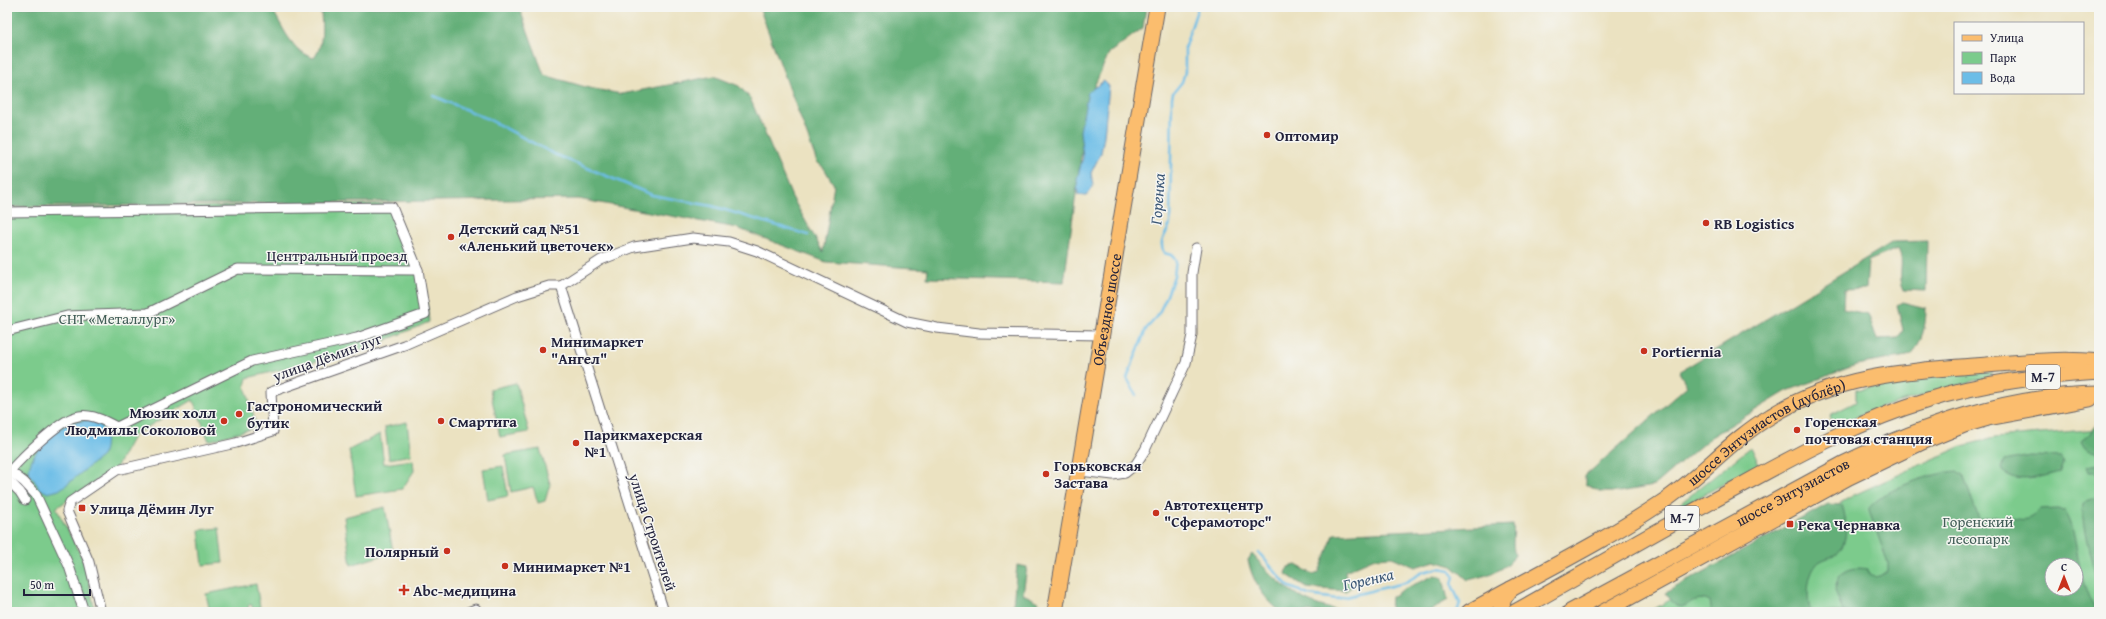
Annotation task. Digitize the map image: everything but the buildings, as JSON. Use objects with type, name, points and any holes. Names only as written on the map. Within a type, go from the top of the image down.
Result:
[{"type":"main road","name":"Объездное шоссе","points":[[1055,612],[1080,471],[1101,335],[1157,7]]},
{"type":"main road","name":"шоссе Энтузиастов (дублёр)","points":[[1469,612],[1556,565],[1661,503],[1683,488],[1747,431],[1798,401],[1859,380],[1906,371],[2052,360],[2099,362]]},
{"type":"main road","name":"шоссе Энтузиастов","points":[[1515,612],[1794,457],[1887,413],[1929,399],[1975,388],[2022,379],[2099,372]]},
{"type":"main road","name":"шоссе Энтузиастов","points":[[1570,612],[1843,464],[1880,446],[1917,431],[1989,408],[2030,399],[2099,394]]},
{"type":"main road","points":[[1603,612],[1849,477],[1922,442],[1964,425],[1988,418],[2099,397]]},
{"type":"main road","points":[[1500,612],[1504,598],[1511,588]]},
{"type":"street","name":"Центральный проезд","points":[[7,212],[392,208],[418,270],[238,269],[148,313],[67,316],[7,331]]},
{"type":"street","points":[[561,286],[601,260],[634,247],[693,238],[729,242],[757,251],[907,322],[937,328],[978,333],[1101,335]]},
{"type":"street","points":[[1080,471],[1112,475],[1125,473],[1136,464],[1145,450],[1186,363],[1192,335],[1192,273],[1196,248]]},
{"type":"street","points":[[8,473],[48,434],[75,417],[94,417],[117,427],[252,362],[356,338],[424,314],[418,270]]},
{"type":"street","name":"улица Дёмин луг","points":[[101,612],[88,562],[67,511],[70,502],[117,470],[216,448],[273,431],[271,392],[404,345],[517,296],[549,286],[561,286]]},
{"type":"street","name":"улица Строителей","points":[[561,286],[664,612]]},
{"type":"street","points":[[8,473],[25,500]]},
{"type":"street","points":[[8,473],[36,495],[69,566],[84,612]]},
{"type":"street","points":[[468,612],[476,609],[477,612]]},
{"type":"green space","points":[[7,7],[271,7],[288,37],[306,55],[314,58],[320,47],[321,40],[321,7],[519,7],[544,75],[589,88],[622,94],[714,76],[739,86],[750,98],[792,197],[823,252],[834,185],[824,168],[817,162],[759,7],[1146,7],[1143,28],[1109,53],[1089,98],[1064,282],[927,278],[928,269],[826,262],[737,228],[578,199],[7,207]]},
{"type":"green space","name":"СНТ «Металлург»","points":[[392,204],[420,270],[426,289],[429,322],[362,350],[247,378],[245,386],[257,427],[209,441],[193,400],[134,435],[116,468],[56,508],[85,563],[95,612],[7,612],[7,209]]},
{"type":"green space","points":[[1927,241],[1926,291],[1904,290],[1901,279],[1901,259],[1898,249],[1868,261],[1866,289],[1844,290],[1843,309],[1868,314],[1877,339],[1898,338],[1903,330],[1897,305],[1902,302],[1926,308],[1923,333],[1912,355],[1856,365],[1787,391],[1711,437],[1654,486],[1619,492],[1600,492],[1585,484],[1585,476],[1687,386],[1679,372],[1893,242]]},
{"type":"green space","points":[[1993,372],[1987,377],[1879,408],[1833,426],[1830,415],[1856,402],[1856,390],[1920,377]]},
{"type":"green space","points":[[516,383],[529,432],[500,437],[490,389]]},
{"type":"green space","points":[[407,422],[411,455],[389,459],[385,427]]},
{"type":"green space","points":[[2099,423],[2099,452],[2090,451],[2084,447],[2081,441],[2090,434],[2093,427]]},
{"type":"green space","name":"Горенский лесопарк","points":[[2099,429],[2099,612],[1649,612],[1854,495],[1962,446],[1994,438]]},
{"type":"green space","points":[[380,434],[384,464],[413,460],[414,471],[402,489],[356,496],[349,450]]},
{"type":"green space","points":[[1751,447],[1759,464],[1662,518]]},
{"type":"green space","points":[[540,449],[550,484],[545,501],[538,503],[533,487],[511,492],[505,455]]},
{"type":"green space","points":[[2031,456],[2061,457],[2063,463],[2059,472],[2030,479],[2016,478],[2002,471],[2001,468],[2004,461]]},
{"type":"green space","points":[[2099,464],[2099,476],[2094,472],[2089,472],[2087,466]]},
{"type":"green space","points":[[503,466],[508,496],[488,500],[483,469]]},
{"type":"green space","points":[[1957,471],[1963,475],[1979,519],[2001,517],[2028,519],[2040,509],[2058,508],[2065,511],[2072,528],[2078,557],[2044,557],[2044,597],[2084,597],[2084,583],[2087,593],[2097,612],[1843,612],[1835,590],[1839,575],[1850,569],[1856,568],[1868,569],[1869,575],[1874,577],[1888,571],[1888,563],[1869,508],[1886,494],[1898,488],[1935,475]]},
{"type":"green space","points":[[2099,496],[2099,585],[2088,545],[2082,511],[2084,503]]},
{"type":"green space","points":[[1828,504],[1842,505],[1846,524],[1845,538],[1840,550],[1831,557],[1819,562],[1811,574],[1808,587],[1808,601],[1811,612],[1712,612],[1710,602],[1701,599],[1685,606],[1676,606],[1665,593]]},
{"type":"green space","points":[[385,507],[393,552],[351,565],[344,517]]},
{"type":"green space","points":[[1513,525],[1513,547],[1515,555],[1511,561],[1495,572],[1468,580],[1452,566],[1435,561],[1415,567],[1392,557],[1375,558],[1345,571],[1346,579],[1354,585],[1346,591],[1307,588],[1286,574],[1288,567],[1296,565],[1313,574],[1319,572],[1334,534]]},
{"type":"green space","points":[[219,528],[223,563],[203,565],[199,530]]},
{"type":"green space","points":[[1252,554],[1283,585],[1297,595],[1312,603],[1328,608],[1346,611],[1390,610],[1391,597],[1404,589],[1435,575],[1443,578],[1448,600],[1427,612],[1281,612],[1269,601],[1256,583],[1248,560]]},
{"type":"green space","points":[[1017,565],[1027,567],[1023,594],[1039,602],[1038,612],[1013,605]]},
{"type":"green space","points":[[256,584],[260,607],[253,609],[251,604],[248,606],[249,612],[210,612],[206,594]]},
{"type":"water","points":[[1104,81],[1109,86],[1101,153],[1091,173],[1093,186],[1086,196],[1078,195],[1077,179],[1083,157],[1080,131],[1088,92]]},
{"type":"water","points":[[90,420],[98,423],[103,430],[105,448],[102,456],[59,490],[48,493],[40,489],[29,473],[32,459],[36,452],[47,439],[66,425],[74,422]]},
{"type":"waterway","name":"Горенка","points":[[1136,395],[1127,378],[1146,329],[1157,317],[1174,276],[1176,260],[1171,255],[1164,253],[1162,249],[1162,241],[1170,224],[1172,97],[1173,93],[1182,82],[1185,72],[1185,46],[1198,7]]},
{"type":"waterway","points":[[434,96],[488,119],[554,154],[652,195],[712,206],[808,235]]},
{"type":"waterway","name":"Горенка","points":[[1259,553],[1288,586],[1308,595],[1337,599],[1404,583],[1423,572],[1439,568],[1450,570],[1454,576],[1452,585],[1460,603],[1457,612]]},
{"type":"place","name":"Оптомир","points":[[1267,135]]},
{"type":"place","name":"RB Logistics","points":[[1706,223]]},
{"type":"place","name":"Детский сад №51 «Аленький цветочек»","points":[[451,237]]},
{"type":"place","name":"Минимаркет \"Ангел\"","points":[[543,350]]},
{"type":"place","name":"Portiernia","points":[[1644,351]]},
{"type":"place","name":"Гастрономический бутик","points":[[239,414]]},
{"type":"place","name":"Мюзик холл Людмилы Соколовой","points":[[224,421]]},
{"type":"place","name":"Смартига","points":[[441,421]]},
{"type":"place","name":"Горенская почтовая станция","points":[[1797,430]]},
{"type":"place","name":"Парикмахерская №1","points":[[576,443]]},
{"type":"place","name":"Горьковская Застава","points":[[1046,474]]},
{"type":"place","name":"Улица Дёмин Луг","points":[[82,508]]},
{"type":"place","name":"Автотехцентр \"Сферамоторс\"","points":[[1156,513]]},
{"type":"place","name":"Река Чернавка","points":[[1790,524]]},
{"type":"place","name":"Полярный","points":[[447,551]]},
{"type":"place","name":"Минимаркет №1","points":[[505,566]]},
{"type":"place","name":"Abc-медицина","points":[[404,590]]}]
